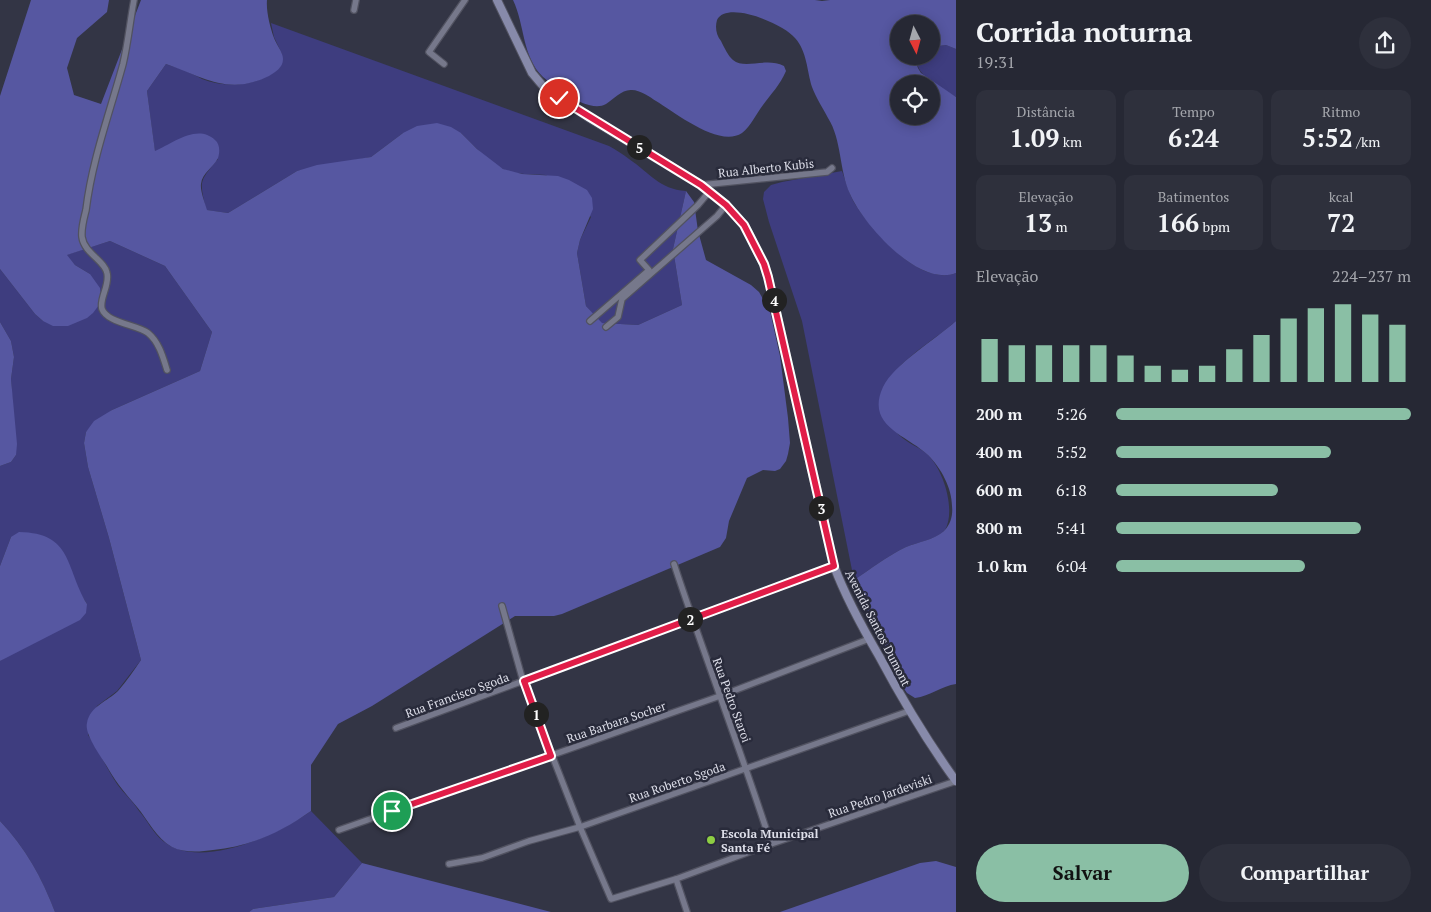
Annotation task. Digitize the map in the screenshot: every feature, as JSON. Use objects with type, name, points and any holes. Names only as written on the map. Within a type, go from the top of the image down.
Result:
[{"type":"street","points":[[134,0],[124,61],[87,196],[82,237],[87,249],[106,268],[108,275],[108,286],[101,305],[103,312],[110,317],[148,333],[162,351],[167,370]]},
{"type":"street","points":[[354,10],[356,0]]},
{"type":"street","points":[[444,64],[429,52],[465,0]]},
{"type":"street","name":"Avenida Santos Dumont","points":[[497,0],[532,73],[543,86],[588,117],[701,185],[726,205],[744,225],[764,264],[768,277],[834,566],[869,639],[909,711],[956,781]]},
{"type":"street","name":"Rua Alberto Kubis","points":[[701,185],[827,172],[832,168]]},
{"type":"street","points":[[590,321],[648,270],[640,260],[709,192]]},
{"type":"street","points":[[606,327],[618,317],[622,299],[717,216],[726,205]]},
{"type":"street","name":"Rua Pedro Staroi","points":[[674,564],[747,769],[771,844]]},
{"type":"street","name":"Rua Francisco Sgoda","points":[[396,728],[834,566]]},
{"type":"street","points":[[502,606],[524,681],[551,756],[580,827]]},
{"type":"street","name":"Rua Barbara Socher","points":[[339,830],[720,696],[869,639]]},
{"type":"street","name":"Rua Roberto Sgoda","points":[[449,864],[482,858],[529,841],[580,827],[909,711]]},
{"type":"street","name":"Rua Pedro Jardeviski","points":[[580,827],[611,899],[956,781]]},
{"type":"street","points":[[676,878],[687,912]]},
{"type":"shaded area","points":[[31,0],[109,0],[107,12],[77,38],[67,68],[74,95],[101,104],[141,0],[267,0],[271,29],[283,56],[282,65],[276,71],[254,82],[228,84],[204,79],[166,64],[147,91],[155,151],[193,134],[208,135],[218,144],[218,158],[201,184],[207,210],[228,213],[297,171],[317,165],[371,157],[403,133],[417,126],[437,123],[451,127],[461,133],[477,149],[503,169],[522,174],[558,176],[587,190],[592,198],[593,209],[580,240],[577,253],[586,306],[602,323],[638,325],[682,305],[673,249],[686,191],[694,202],[698,231],[706,260],[751,285],[759,292],[770,311],[780,356],[788,418],[790,443],[786,461],[780,469],[775,471],[763,470],[747,478],[729,521],[726,538],[720,547],[562,614],[554,616],[515,616],[372,706],[338,724],[311,765],[311,811],[288,826],[253,842],[227,848],[197,852],[172,847],[157,834],[115,780],[88,734],[87,723],[92,712],[118,691],[141,660],[88,467],[84,443],[86,432],[94,421],[112,410],[200,371],[212,332],[165,266],[110,241],[67,255],[75,265],[90,274],[100,288],[101,296],[99,305],[93,313],[87,318],[68,326],[53,326],[43,321],[35,314],[0,269],[0,96]]},
{"type":"shaded area","points":[[513,0],[956,0],[956,49],[946,45],[940,46],[940,15],[890,15],[890,65],[917,65],[924,75],[890,75],[890,125],[940,125],[940,86],[956,97],[956,273],[941,275],[926,271],[910,263],[879,236],[857,207],[846,185],[833,127],[812,87],[802,49],[795,38],[780,26],[743,13],[732,12],[723,14],[717,20],[718,36],[733,60],[744,64],[777,64],[784,66],[786,71],[751,123],[742,133],[733,136],[710,133],[638,91],[625,91],[606,104],[599,106],[582,103],[564,93],[543,77],[536,69],[527,50]]},
{"type":"shaded area","points":[[271,23],[609,146],[624,155],[655,180],[677,190],[686,191],[673,249],[682,305],[638,325],[601,323],[586,306],[577,253],[580,240],[591,217],[546,175],[519,173],[503,169],[487,158],[461,133],[403,133],[371,157],[297,171],[228,213],[206,210],[202,183],[218,159],[170,145],[155,152],[147,91],[166,64],[183,69],[202,79],[222,84],[243,84],[263,78],[280,67],[282,54],[274,37]]},
{"type":"shaded area","points":[[946,45],[956,49],[956,97],[940,87],[940,75],[924,75],[918,65],[940,65],[940,46]]},
{"type":"shaded area","points":[[842,171],[855,204],[873,228],[898,254],[927,272],[942,275],[956,273],[956,321],[902,364],[885,385],[880,397],[891,423],[899,435],[927,454],[939,470],[949,502],[948,522],[945,530],[941,533],[906,547],[854,580],[802,321],[763,199],[764,192],[771,185]]},
{"type":"shaded area","points":[[110,241],[165,266],[212,332],[200,371],[112,410],[86,432],[84,443],[88,467],[141,660],[117,691],[97,706],[88,735],[117,784],[159,838],[178,849],[197,852],[217,851],[238,846],[279,830],[311,811],[362,863],[334,897],[253,909],[249,912],[55,912],[32,864],[17,841],[0,821],[0,661],[87,604],[82,596],[11,537],[0,566],[0,466],[11,462],[16,455],[11,379],[14,357],[11,341],[0,322],[0,269],[35,314],[43,321],[90,274],[75,265],[66,255]]},
{"type":"shaded area","points":[[956,321],[956,684],[915,698],[907,693],[901,684],[867,618],[854,580],[899,551],[940,534],[950,522],[952,499],[948,485],[941,472],[928,455],[891,428],[884,420],[879,411],[879,400],[888,378],[916,352]]},
{"type":"shaded area","points":[[0,322],[11,341],[14,357],[11,379],[17,444],[16,455],[11,462],[0,466]]},
{"type":"shaded area","points":[[19,532],[37,534],[49,538],[58,545],[65,554],[87,604],[86,613],[80,620],[0,661],[0,566],[11,537]]},
{"type":"shaded area","points":[[0,821],[17,841],[32,864],[55,912],[0,912]]},
{"type":"shaded area","points":[[936,861],[956,867],[956,912],[780,912],[920,863]]},
{"type":"shaded area","points":[[362,863],[551,912],[249,912],[253,909],[334,897]]},
{"type":"place","name":"Escola Municipal Santa Fé","points":[[711,840]]},
{"type":"route","points":[[392,811],[551,756],[524,681],[834,566],[768,277],[755,244],[744,225],[726,205],[701,185],[559,98]]}]
